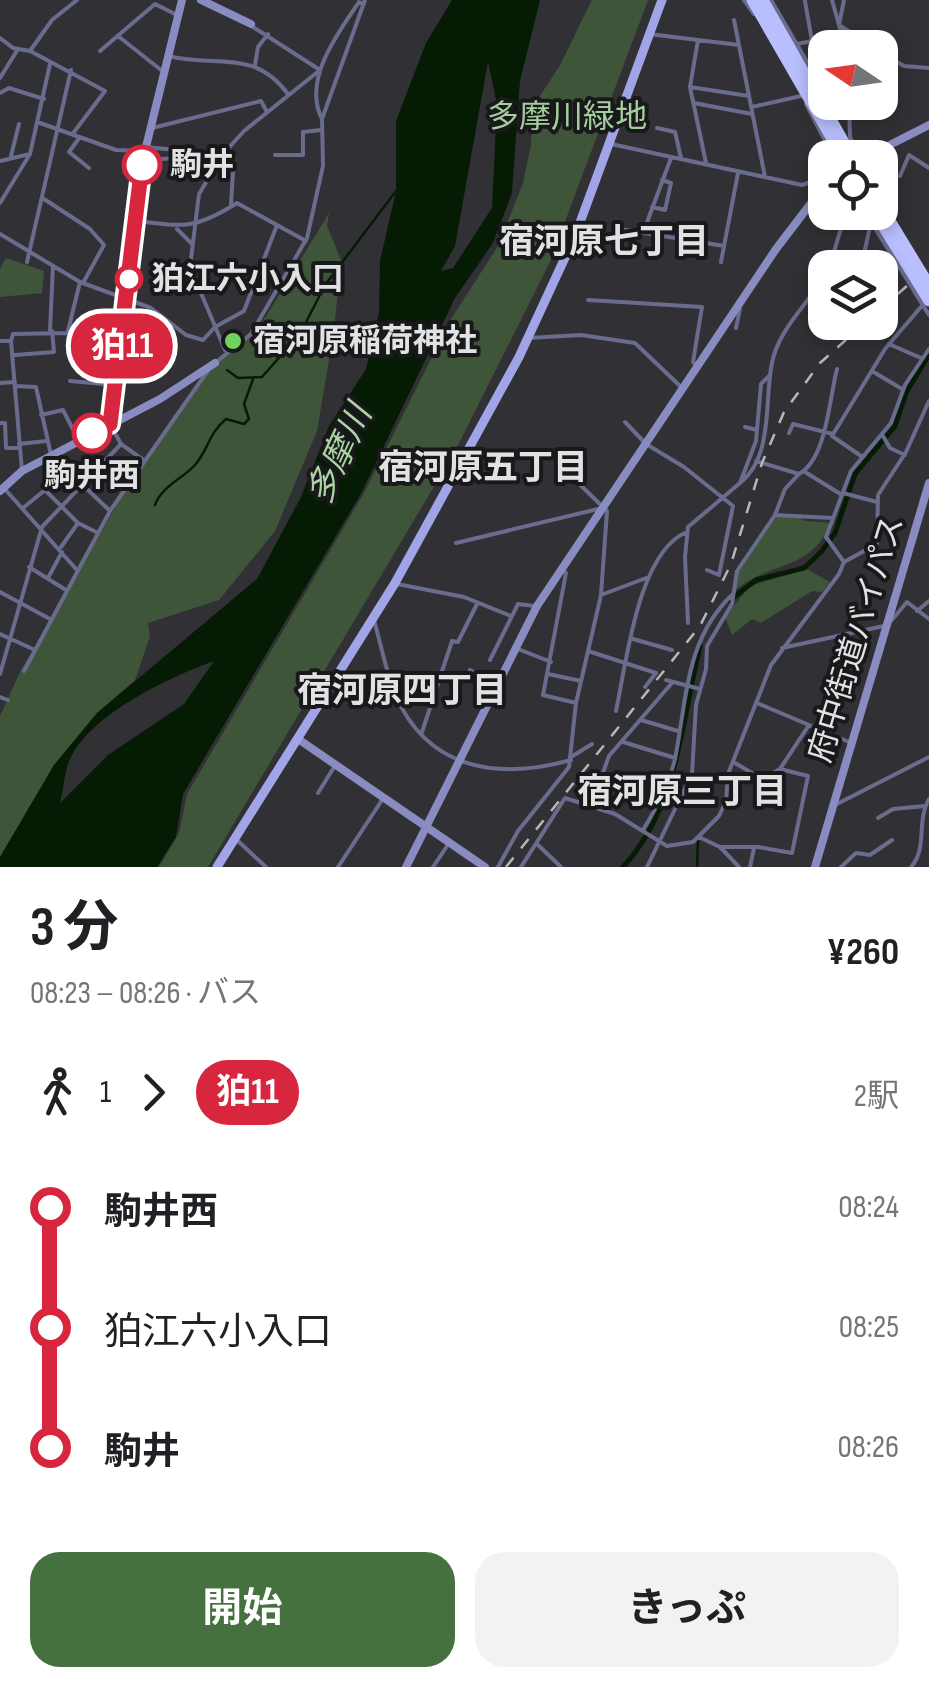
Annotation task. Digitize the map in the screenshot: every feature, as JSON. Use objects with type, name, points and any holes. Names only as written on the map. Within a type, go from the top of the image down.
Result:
[{"type":"highway","points":[[752,0],[833,140]]},
{"type":"highway","points":[[763,0],[843,140]]},
{"type":"highway","points":[[880,230],[926,301]]},
{"type":"highway","points":[[896,230],[929,285]]},
{"type":"main road","points":[[217,867],[395,584],[528,338],[610,144],[662,0]]},
{"type":"street","points":[[30,51],[52,20],[78,0]]},
{"type":"street","points":[[142,460],[121,444],[110,424],[145,152],[182,0]]},
{"type":"street","points":[[201,0],[268,34],[320,70]]},
{"type":"street","points":[[744,0],[825,140]]},
{"type":"street","points":[[771,0],[808,62]]},
{"type":"street","points":[[832,0],[840,30]]},
{"type":"street","points":[[839,25],[844,0]]},
{"type":"street","points":[[797,44],[812,41],[804,1]]},
{"type":"street","points":[[24,671],[77,570],[142,460],[213,365],[254,330],[306,241],[323,166],[322,119],[364,2],[359,2],[337,35],[320,70],[317,90],[322,119]]},
{"type":"street","points":[[100,51],[155,4],[177,15]]},
{"type":"street","points":[[734,20],[765,177]]},
{"type":"street","points":[[839,25],[847,30]]},
{"type":"street","points":[[255,65],[258,47],[268,34]]},
{"type":"street","points":[[649,34],[739,45]]},
{"type":"street","points":[[118,36],[165,73]]},
{"type":"street","points":[[0,38],[50,64],[71,70],[105,91],[74,132]]},
{"type":"street","points":[[698,40],[690,87],[706,166]]},
{"type":"street","points":[[0,78],[18,49]]},
{"type":"street","points":[[168,56],[255,65],[277,79],[288,94]]},
{"type":"street","points":[[898,62],[929,68]]},
{"type":"street","points":[[0,202],[30,154],[40,123],[50,64]]},
{"type":"street","points":[[27,262],[71,70]]},
{"type":"street","points":[[226,352],[190,267],[201,190],[224,153],[320,70]]},
{"type":"street","points":[[690,87],[749,96]]},
{"type":"street","points":[[0,93],[10,88],[44,98]]},
{"type":"street","points":[[694,104],[752,110],[808,95]]},
{"type":"street","points":[[152,128],[261,101],[267,112]]},
{"type":"street","points":[[40,123],[116,150],[185,160],[224,153],[234,157],[232,206]]},
{"type":"street","points":[[11,156],[19,124]]},
{"type":"street","points":[[898,140],[929,125]]},
{"type":"street","points":[[657,128],[675,132],[682,160]]},
{"type":"street","points":[[275,156],[303,155],[303,132],[321,130]]},
{"type":"street","points":[[82,135],[68,152],[89,168]]},
{"type":"street","points":[[610,144],[738,173],[808,183]]},
{"type":"street","points":[[145,152],[176,150],[185,160]]},
{"type":"street","points":[[0,160],[30,154]]},
{"type":"street","points":[[900,176],[909,156],[929,168]]},
{"type":"street","points":[[643,233],[671,157]]},
{"type":"street","points":[[721,262],[738,173]]},
{"type":"street","points":[[652,207],[666,210],[671,183],[662,180]]},
{"type":"street","points":[[43,199],[88,228],[104,245],[81,282],[68,333]]},
{"type":"street","points":[[138,221],[176,228],[213,220],[237,203],[306,241]]},
{"type":"street","points":[[406,867],[536,606],[808,209]]},
{"type":"street","points":[[0,234],[81,282],[156,310],[186,336],[203,340],[215,326],[244,310],[277,225]]},
{"type":"street","points":[[176,228],[192,243]]},
{"type":"street","points":[[620,229],[724,246]]},
{"type":"street","points":[[879,230],[904,277],[926,301],[929,315]]},
{"type":"street","points":[[904,277],[924,261]]},
{"type":"street","points":[[12,356],[54,352],[53,264]]},
{"type":"street","points":[[616,711],[646,578],[673,541],[687,532],[696,516],[740,483],[756,461],[766,429],[777,341],[808,298]]},
{"type":"street","points":[[588,300],[702,307],[692,362],[697,366]]},
{"type":"street","points":[[736,328],[742,300]]},
{"type":"street","points":[[833,434],[890,344],[926,301]]},
{"type":"street","points":[[22,471],[12,334],[68,333],[134,350]]},
{"type":"street","points":[[528,338],[581,335],[635,343],[682,388]]},
{"type":"street","points":[[0,341],[11,341]]},
{"type":"street","points":[[890,344],[921,358]]},
{"type":"street","points":[[844,562],[829,542],[844,494],[861,456],[884,437],[903,390],[929,349]]},
{"type":"street","points":[[77,570],[42,527],[1,489],[22,471],[213,365]]},
{"type":"street","points":[[648,867],[692,774],[698,689],[706,669],[706,646],[732,597],[738,571],[775,515],[786,489],[815,458],[836,369]]},
{"type":"street","points":[[872,371],[903,390]]},
{"type":"street","points":[[740,483],[757,430],[761,384],[770,375]]},
{"type":"street","points":[[70,381],[116,385]]},
{"type":"street","points":[[0,384],[36,387],[51,456],[110,511]]},
{"type":"street","points":[[521,867],[565,798],[592,806],[673,847],[699,838],[723,809],[735,762],[782,648],[838,576],[844,562],[877,544],[877,502],[929,401]]},
{"type":"street","points":[[41,415],[63,410],[80,440]]},
{"type":"street","points":[[625,422],[646,444],[684,467],[733,506],[720,575],[707,570]]},
{"type":"street","points":[[0,424],[5,423],[6,448],[46,441]]},
{"type":"street","points":[[789,433],[794,424],[822,429],[861,456]]},
{"type":"street","points":[[745,427],[757,430]]},
{"type":"street","points":[[884,437],[890,448],[904,455]]},
{"type":"street","points":[[0,674],[42,527],[121,444]]},
{"type":"street","points":[[756,461],[802,473],[844,494],[877,502]]},
{"type":"street","points":[[23,508],[78,463]]},
{"type":"street","points":[[498,867],[512,840],[571,758],[576,703],[600,595],[607,511],[567,472]]},
{"type":"street","name":"府中街道バイパス","points":[[815,867],[929,483]]},
{"type":"street","points":[[45,490],[78,523],[98,533]]},
{"type":"street","points":[[456,544],[603,507]]},
{"type":"street","points":[[775,515],[835,518]]},
{"type":"street","points":[[48,578],[78,523]]},
{"type":"street","points":[[687,532],[688,623]]},
{"type":"street","points":[[29,567],[66,590]]},
{"type":"street","points":[[562,568],[566,573],[543,695],[576,703]]},
{"type":"street","points":[[600,595],[646,578]]},
{"type":"street","points":[[395,584],[511,616]]},
{"type":"street","points":[[0,592],[50,619]]},
{"type":"street","points":[[645,832],[675,758],[688,686],[705,626],[732,597]]},
{"type":"street","points":[[782,648],[886,626],[908,602],[929,619]]},
{"type":"street","points":[[917,611],[929,602]]},
{"type":"street","points":[[421,733],[452,641],[458,642],[477,604]]},
{"type":"street","points":[[490,660],[518,604],[536,606]]},
{"type":"street","points":[[374,619],[394,692],[421,733],[460,760],[489,770],[523,772],[571,758],[592,744]]},
{"type":"street","points":[[0,634],[35,650]]},
{"type":"street","points":[[632,638],[672,650]]},
{"type":"street","points":[[516,648],[551,662]]},
{"type":"street","points":[[588,651],[656,673],[645,686]]},
{"type":"street","points":[[470,670],[497,685]]},
{"type":"street","points":[[548,674],[581,682]]},
{"type":"street","points":[[592,806],[609,756],[668,682],[698,689]]},
{"type":"street","points":[[0,697],[8,700]]},
{"type":"street","points":[[757,703],[852,742]]},
{"type":"street","points":[[641,720],[678,731]]},
{"type":"street","points":[[735,762],[762,779],[780,769],[809,725]]},
{"type":"street","points":[[298,739],[485,867]]},
{"type":"street","points":[[623,742],[675,758]]},
{"type":"street","points":[[833,806],[929,757]]},
{"type":"street","points":[[318,794],[336,764]]},
{"type":"street","points":[[699,838],[720,847],[792,853],[808,776],[780,769]]},
{"type":"street","points":[[338,867],[384,796]]},
{"type":"street","points":[[911,867],[920,853],[929,799]]},
{"type":"street","points":[[878,818],[894,810],[925,806]]},
{"type":"street","points":[[234,838],[266,867]]},
{"type":"street","points":[[841,867],[856,853],[870,855],[892,840]]},
{"type":"street","points":[[433,867],[450,843]]},
{"type":"street","points":[[537,844],[561,867]]},
{"type":"street","points":[[720,847],[739,867]]},
{"type":"street","points":[[750,867],[754,848]]},
{"type":"street","points":[[250,867],[256,859]]},
{"type":"green space","name":"多摩川緑地","points":[[592,0],[648,0],[549,264],[455,451],[208,867],[159,867],[179,833],[187,794],[364,493],[451,319],[498,246],[523,183],[531,145],[532,108],[559,67]]},
{"type":"green space","points":[[329,213],[327,226],[341,260],[317,431],[275,531],[219,600],[148,623],[150,636],[135,680],[97,713],[54,765],[0,857],[0,716],[20,672],[138,468],[211,368],[251,336],[267,315]]},
{"type":"green space","points":[[6,258],[44,271],[42,293],[0,297],[0,269]]},
{"type":"green space","points":[[790,514],[806,521],[831,523],[811,551],[734,591],[736,576],[774,518]]},
{"type":"green space","points":[[806,569],[830,582],[822,592],[812,591],[761,623],[752,619],[732,635],[725,617],[750,586]]},
{"type":"water","name":"多摩川","points":[[452,0],[540,0],[520,81],[512,193],[493,243],[455,298],[362,492],[183,794],[176,837],[157,867],[0,867],[0,857],[54,765],[97,713],[257,579],[301,497],[329,426],[366,369],[379,313],[380,261],[396,191],[396,121],[426,43]],"holes":[[[488,62],[497,104],[492,208],[453,268],[441,271],[455,246]],[[214,661],[184,704],[108,755],[60,803],[71,757],[96,726],[134,698]]]},
{"type":"waterway","points":[[227,370],[238,378],[262,377],[300,334],[325,285],[396,191]]},
{"type":"waterway","points":[[730,600],[756,580],[804,568],[821,552],[835,533],[855,474],[895,426],[907,391],[929,355]]},
{"type":"waterway","points":[[155,505],[167,488],[195,465],[226,419],[244,424],[249,419],[244,404],[253,379]]},
{"type":"waterway","points":[[623,867],[642,843],[667,790],[700,647]]},
{"type":"waterway","points":[[697,867],[698,841]]},
{"type":"railway","points":[[898,294],[929,266]]},
{"type":"railway","points":[[506,867],[700,626],[731,564],[762,463],[784,412],[820,363],[846,340]]},
{"type":"bus line","name":"狛11","points":[[92,433],[110,424],[141,206],[142,165]]},
{"type":"place","name":"駒井","points":[[142,165]]},
{"type":"place","name":"狛江六小入口","points":[[129,279]]},
{"type":"place","name":"宿河原稲荷神社","points":[[233,341]]},
{"type":"place","name":"駒井西","points":[[92,433]]},
{"type":"district","name":"宿河原七丁目","points":[[604,242]]},
{"type":"district","name":"宿河原五丁目","points":[[483,468]]},
{"type":"district","name":"宿河原四丁目","points":[[402,691]]},
{"type":"district","name":"宿河原三丁目","points":[[682,792]]}]
